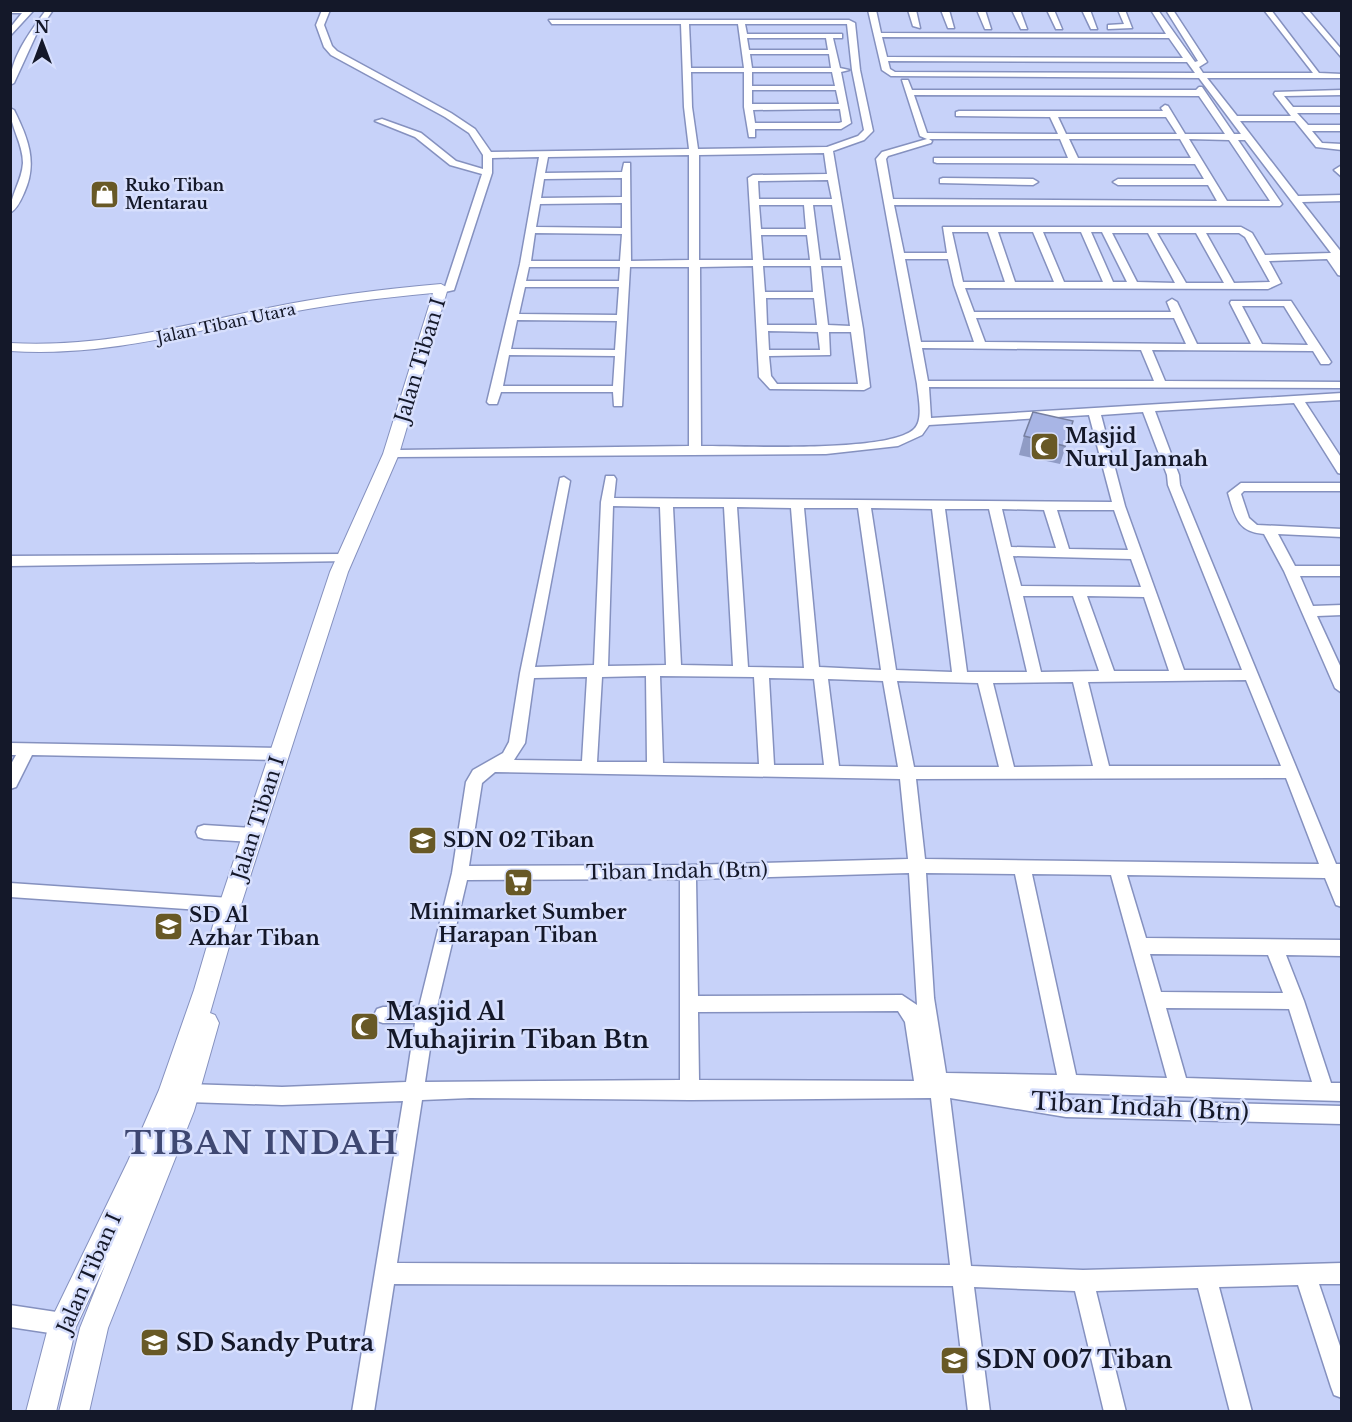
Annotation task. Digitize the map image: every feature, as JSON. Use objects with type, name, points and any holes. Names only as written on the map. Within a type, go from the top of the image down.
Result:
[{"type":"street","points":[[10,82],[32,35],[50,10]]},
{"type":"street","points":[[326,10],[320,25],[328,47],[363,70],[448,115],[472,131],[488,155],[487,173],[445,289]]},
{"type":"street","points":[[872,10],[886,59],[886,70],[894,74],[1341,74]]},
{"type":"street","points":[[912,10],[917,26]]},
{"type":"street","points":[[945,10],[952,43]]},
{"type":"street","points":[[981,10],[988,27]]},
{"type":"street","points":[[1016,10],[1024,27]]},
{"type":"street","points":[[1050,10],[1059,27]]},
{"type":"street","points":[[1086,10],[1094,27]]},
{"type":"street","points":[[886,59],[917,47],[952,43],[988,27],[1129,26],[1120,10]]},
{"type":"street","points":[[890,202],[1277,204],[1154,10]]},
{"type":"street","points":[[909,92],[1155,93],[1196,75],[1203,62],[1168,10]]},
{"type":"street","points":[[1267,10],[1316,72]]},
{"type":"street","points":[[1304,10],[1341,56]]},
{"type":"street","points":[[10,11],[29,11]]},
{"type":"street","points":[[11,33],[29,11]]},
{"type":"street","points":[[488,155],[828,150],[861,138],[869,131],[856,70],[852,25],[846,22],[552,22]]},
{"type":"street","points":[[685,22],[686,70],[694,151],[695,449]]},
{"type":"street","points":[[741,22],[748,70],[748,107],[751,131],[841,126],[847,123],[829,36]]},
{"type":"street","points":[[877,30],[917,26],[952,43],[987,50],[1092,48],[1196,75],[1316,72],[1341,74]]},
{"type":"street","points":[[877,30],[917,47],[952,43],[987,50],[1021,48],[1047,60],[1054,75]]},
{"type":"street","points":[[743,36],[852,36]]},
{"type":"street","points":[[1056,48],[1092,48],[1122,36],[1171,36]]},
{"type":"street","points":[[1122,36],[1128,44]]},
{"type":"street","points":[[1047,60],[1056,48]]},
{"type":"street","points":[[987,50],[996,74]]},
{"type":"street","points":[[745,52],[833,52]]},
{"type":"street","points":[[1133,52],[1138,60]]},
{"type":"street","points":[[686,70],[856,70]]},
{"type":"street","points":[[1196,75],[1249,138],[1341,261]]},
{"type":"street","points":[[905,82],[926,139],[937,160],[951,203]]},
{"type":"street","points":[[748,88],[840,88]]},
{"type":"street","points":[[951,92],[967,136]]},
{"type":"street","points":[[1341,92],[1279,93],[1321,146],[1341,147]]},
{"type":"street","points":[[1072,93],[1083,114]]},
{"type":"street","points":[[1114,93],[1126,114]]},
{"type":"street","points":[[1155,93],[1224,204]]},
{"type":"street","points":[[748,107],[845,106]]},
{"type":"street","points":[[10,110],[27,153],[28,176],[10,210]]},
{"type":"street","points":[[1292,110],[1341,110]]},
{"type":"street","points":[[959,114],[1169,114]]},
{"type":"street","points":[[1053,114],[1074,160]]},
{"type":"street","points":[[1234,119],[1299,118]]},
{"type":"street","points":[[379,121],[418,135],[453,163],[487,173]]},
{"type":"street","points":[[1307,128],[1341,128]]},
{"type":"street","points":[[399,454],[695,449],[826,450],[894,443],[918,432],[925,423],[923,384],[902,256],[882,156],[926,139],[967,136],[1249,138]]},
{"type":"street","points":[[828,150],[838,202],[858,329],[864,387],[774,387],[765,377],[753,181],[757,176],[833,177]]},
{"type":"street","points":[[493,402],[525,264],[544,153]]},
{"type":"street","points":[[937,160],[1197,160]]},
{"type":"street","points":[[1026,160],[1043,203]]},
{"type":"street","points":[[1108,160],[1129,204]]},
{"type":"street","points":[[1341,168],[1339,170],[1341,174]]},
{"type":"street","points":[[540,176],[627,170],[627,231],[618,404]]},
{"type":"street","points":[[943,181],[1034,182]]},
{"type":"street","points":[[1118,182],[1212,182]]},
{"type":"street","points":[[1296,199],[1341,198]]},
{"type":"street","points":[[536,201],[627,200]]},
{"type":"street","points":[[754,202],[838,202]]},
{"type":"street","points":[[764,353],[826,353],[808,202]]},
{"type":"street","points":[[959,285],[1231,286],[1275,285],[1276,281],[1250,235],[1244,231],[946,229],[959,285],[981,347]]},
{"type":"street","points":[[992,229],[1011,285]]},
{"type":"street","points":[[531,230],[627,231]]},
{"type":"street","points":[[1037,230],[1060,285]]},
{"type":"street","points":[[1085,230],[1109,285]]},
{"type":"street","points":[[1106,230],[1133,285]]},
{"type":"street","points":[[1151,230],[1182,285]]},
{"type":"street","points":[[1199,230],[1231,286]]},
{"type":"street","points":[[757,232],[811,232]]},
{"type":"street","points":[[902,256],[952,256]]},
{"type":"street","points":[[1263,258],[1330,256],[1341,273]]},
{"type":"street","points":[[525,264],[847,263]]},
{"type":"street","points":[[520,284],[624,284]]},
{"type":"street","name":"Jalan Tiban Utara","points":[[10,347],[50,349],[124,345],[323,302],[376,293],[445,289]]},
{"type":"street","name":"Jalan Tiban I","points":[[74,1412],[94,1328],[187,1093],[241,905],[351,566],[399,454],[445,289]]},
{"type":"street","name":"Jalan Tiban I","points":[[41,1412],[63,1324],[137,1170],[171,1090],[206,990],[252,835],[344,558],[391,454],[445,289]]},
{"type":"street","points":[[761,295],[819,295]]},
{"type":"street","points":[[1172,302],[1193,347]]},
{"type":"street","points":[[1258,348],[1235,303],[1287,303],[1325,362]]},
{"type":"street","points":[[971,315],[1177,315]]},
{"type":"street","points":[[513,317],[622,318]]},
{"type":"street","points":[[763,328],[858,329]]},
{"type":"street","points":[[916,345],[1316,348]]},
{"type":"street","points":[[1145,347],[1161,385]]},
{"type":"street","points":[[505,352],[620,353]]},
{"type":"street","points":[[923,384],[1341,385]]},
{"type":"street","points":[[1103,385],[1108,411]]},
{"type":"street","points":[[496,388],[619,389]]},
{"type":"street","points":[[925,423],[1341,396]]},
{"type":"street","points":[[1298,400],[1341,470]]},
{"type":"street","points":[[1148,409],[1173,475],[1174,484],[1250,675],[1336,871],[1341,900]]},
{"type":"street","points":[[1094,412],[1119,506],[1178,675]]},
{"type":"street","points":[[589,768],[598,670],[610,479]]},
{"type":"street","points":[[363,1412],[426,1015],[460,873],[474,782],[479,774],[514,751],[526,673],[564,481]]},
{"type":"street","points":[[1341,487],[1236,489],[1236,501],[1246,525],[1270,532],[1341,533]]},
{"type":"street","points":[[607,502],[1119,506]]},
{"type":"street","points":[[666,503],[674,670]]},
{"type":"street","points":[[730,503],[741,671]]},
{"type":"street","points":[[797,503],[816,672],[832,770]]},
{"type":"street","points":[[864,504],[889,675],[907,773],[917,866],[925,998],[934,1086],[979,1412]]},
{"type":"street","points":[[938,505],[960,676]]},
{"type":"street","points":[[995,506],[1035,676]]},
{"type":"street","points":[[1049,506],[1064,553]]},
{"type":"street","points":[[1270,532],[1291,571],[1341,688]]},
{"type":"street","points":[[1006,551],[1135,555]]},
{"type":"street","points":[[10,561],[344,558]]},
{"type":"street","points":[[1291,571],[1341,571]]},
{"type":"street","points":[[1014,591],[1150,592]]},
{"type":"street","points":[[1078,591],[1108,675]]},
{"type":"street","points":[[1307,611],[1341,610]]},
{"type":"street","points":[[1325,651],[1341,651]]},
{"type":"street","points":[[653,670],[655,769]]},
{"type":"street","points":[[526,673],[674,670],[984,678],[1250,675]]},
{"type":"street","points":[[761,672],[767,770]]},
{"type":"street","points":[[1079,676],[1103,774]]},
{"type":"street","points":[[984,678],[1008,772]]},
{"type":"street","points":[[10,749],[279,754]]},
{"type":"street","points":[[10,783],[27,749]]},
{"type":"street","points":[[493,766],[907,773],[1291,772]]},
{"type":"street","points":[[204,832],[252,835]]},
{"type":"street","name":"Tiban Indah (Btn)","points":[[460,873],[688,872],[917,866],[1336,871]]},
{"type":"street","points":[[1022,868],[1068,1083]]},
{"type":"street","name":"Tiban Indah (Btn)","points":[[1118,868],[1179,1088]]},
{"type":"street","points":[[688,872],[690,1091]]},
{"type":"street","points":[[10,890],[230,905]]},
{"type":"street","points":[[1140,945],[1341,948]]},
{"type":"street","points":[[934,1086],[1068,1083],[1333,1092],[1274,948]]},
{"type":"street","points":[[1156,1000],[1295,1001]]},
{"type":"street","points":[[691,1004],[902,1003],[911,1011],[934,1086]]},
{"type":"street","points":[[383,1015],[426,1015]]},
{"type":"street","name":"Tiban Indah (Btn)","points":[[187,1093],[282,1096],[413,1091],[690,1091],[934,1086],[1066,1108],[1341,1115]]},
{"type":"street","points":[[384,1273],[962,1276],[1083,1281],[1206,1279],[1341,1273]]},
{"type":"street","points":[[1305,1273],[1341,1387]]},
{"type":"street","points":[[1206,1279],[1241,1412]]},
{"type":"street","points":[[1083,1281],[1115,1412]]},
{"type":"street","points":[[10,1316],[94,1328]]},
{"type":"building","points":[[1033,412],[1073,421],[1065,446],[1024,436]]},
{"type":"place","name":"Ruko Tiban Mentarau","points":[[104,194]]},
{"type":"place","name":"Masjid Nurul Jannah","points":[[1044,447]]},
{"type":"place","name":"SDN 02 Tiban","points":[[422,840]]},
{"type":"place","name":"Minimarket Sumber Harapan Tiban","points":[[518,882]]},
{"type":"place","name":"SD Al Azhar Tiban","points":[[168,926]]},
{"type":"place","name":"Masjid Al Muhajirin Tiban Btn","points":[[365,1026]]},
{"type":"place","name":"SD Sandy Putra","points":[[155,1343]]},
{"type":"place","name":"SDN 007 Tiban","points":[[955,1360]]},
{"type":"district","name":"TIBAN INDAH","points":[[262,1143]]}]
